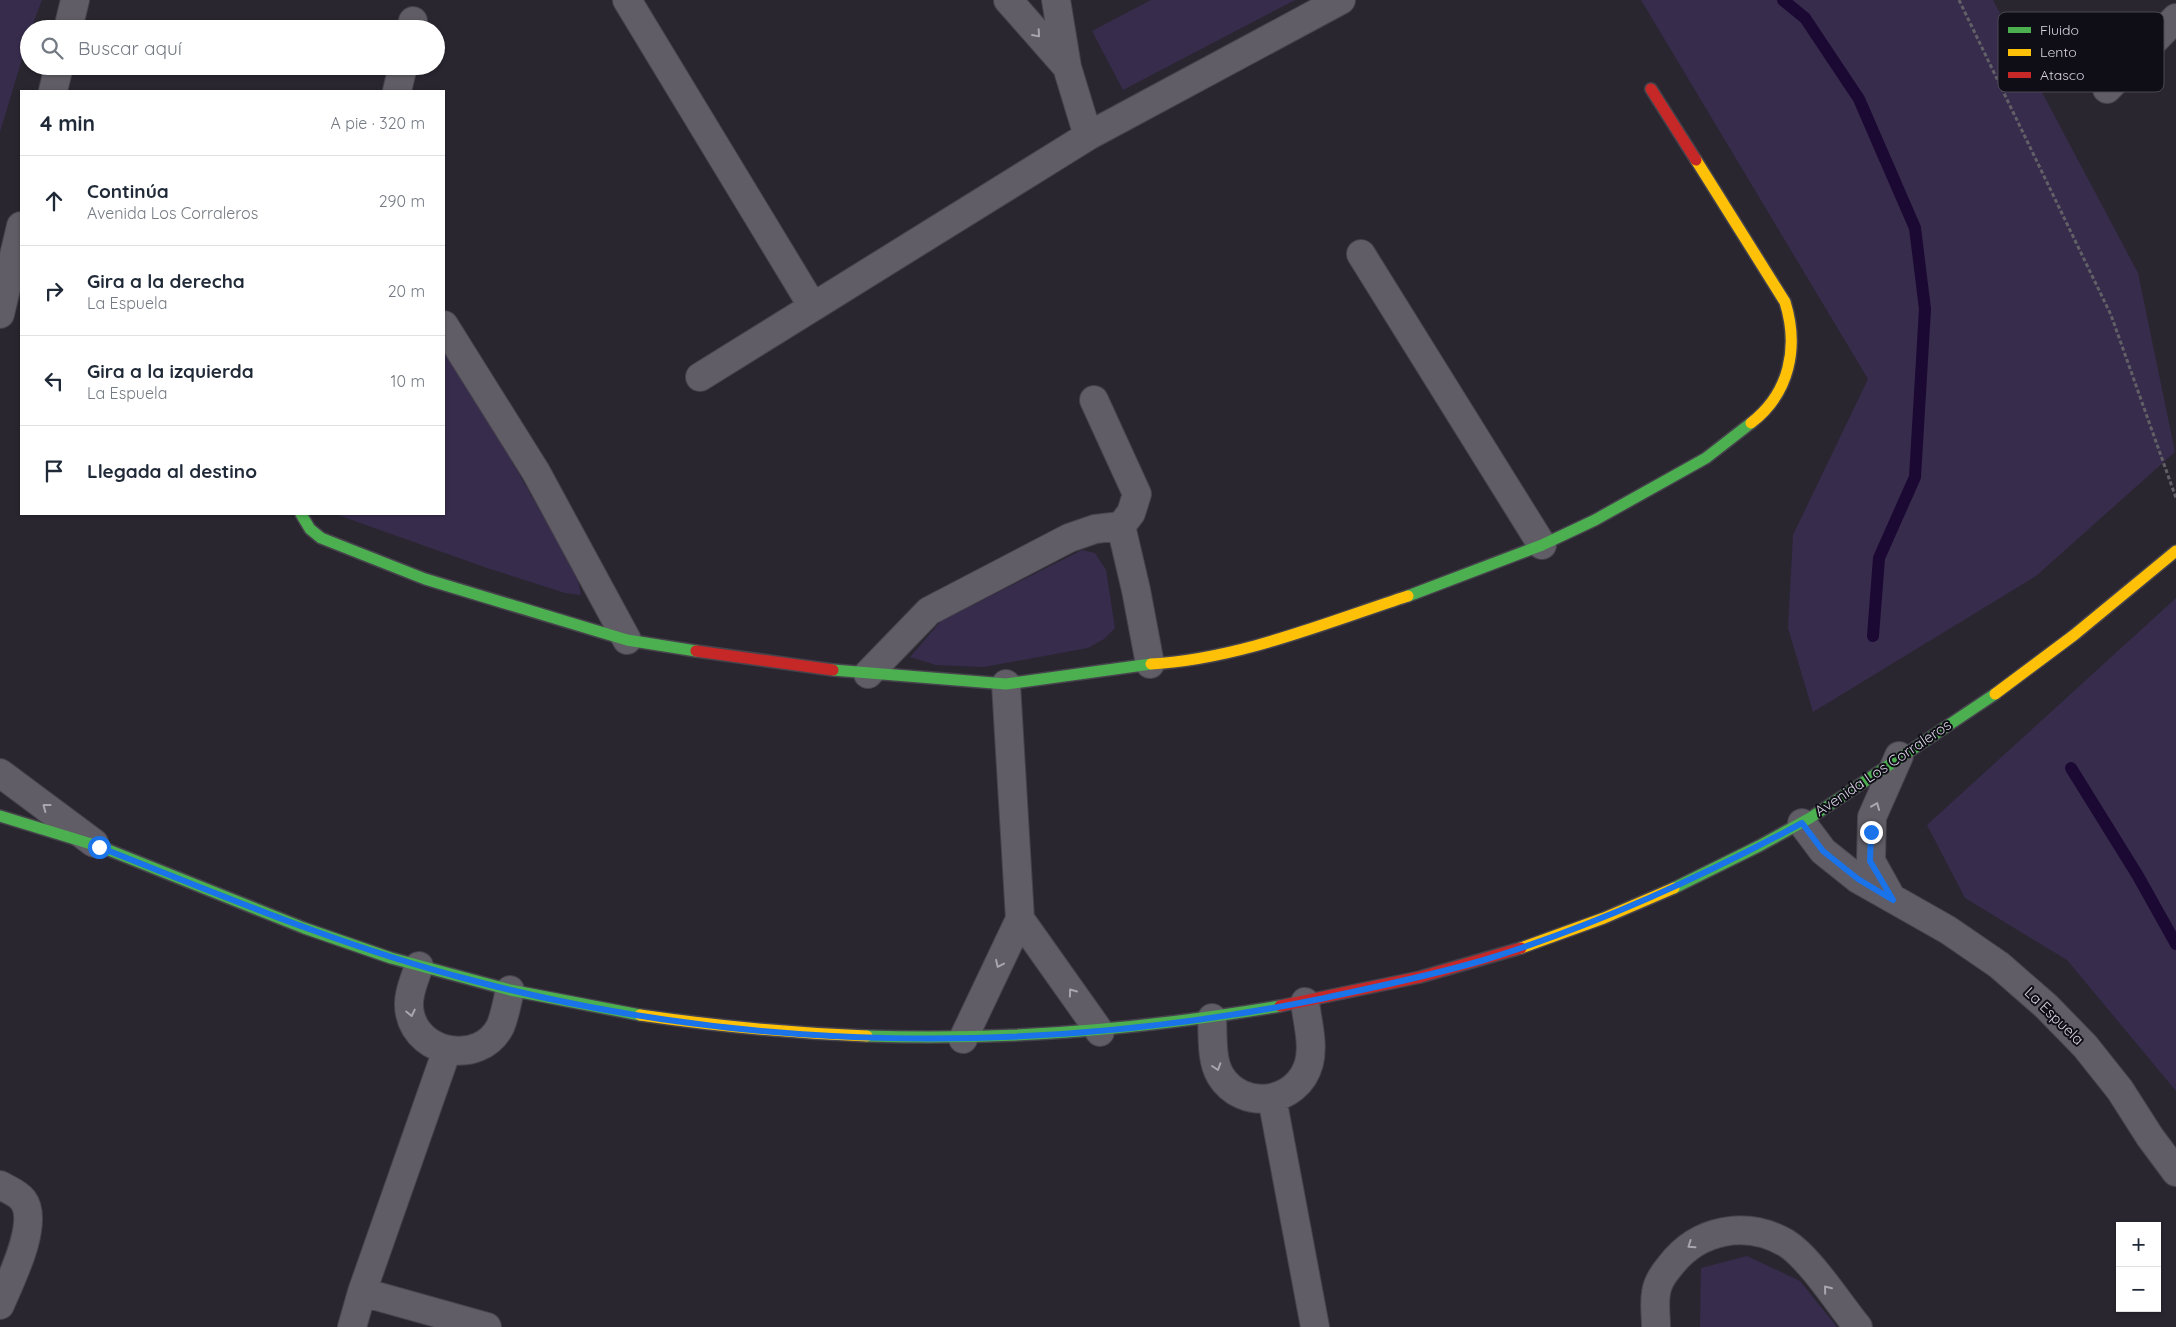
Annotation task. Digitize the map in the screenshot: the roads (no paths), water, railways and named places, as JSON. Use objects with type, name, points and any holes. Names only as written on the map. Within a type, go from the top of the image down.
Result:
[{"type":"street","points":[[70,20],[75,0]]},
{"type":"street","points":[[627,0],[813,307]]},
{"type":"street","points":[[1008,0],[1067,67]]},
{"type":"street","points":[[1056,0],[1067,67],[1088,136]]},
{"type":"street","points":[[700,377],[1088,136],[1341,0]]},
{"type":"street","points":[[2164,30],[2176,18]]},
{"type":"street","points":[[53,90],[57,75]]},
{"type":"street","points":[[397,90],[401,75]]},
{"type":"street","points":[[302,515],[310,529],[321,538],[425,579],[627,640],[761,661],[868,674],[1006,684],[1150,664],[1187,662],[1279,638],[1416,593],[1542,545],[1595,520],[1706,458],[1762,415],[1782,386],[1790,365],[1792,344],[1791,322],[1785,302],[1650,89]]},
{"type":"street","points":[[0,314],[20,230]]},
{"type":"street","points":[[1361,254],[1542,545]]},
{"type":"street","points":[[445,327],[536,472],[627,640]]},
{"type":"street","points":[[868,674],[929,610],[1069,538],[1095,529],[1121,526],[1131,512],[1137,494],[1094,400]]},
{"type":"street","points":[[1121,526],[1136,590],[1150,664]]},
{"type":"street","name":"Avenida Los Corraleros","points":[[0,816],[99,847],[280,920],[419,966],[510,990],[634,1015],[715,1026],[853,1037],[963,1039],[1100,1032],[1212,1018],[1305,1002],[1396,983],[1484,960],[1570,930],[1655,896],[1729,861],[1802,823],[2039,662],[2176,551]]},
{"type":"street","points":[[963,1039],[1020,919],[1006,684]]},
{"type":"street","points":[[1893,900],[1870,861],[1872,817],[1899,756]]},
{"type":"street","name":"Avenida Los Corraleros","points":[[0,773],[99,847]]},
{"type":"street","name":"La Espuela","points":[[1802,823],[1823,851],[1858,879],[1948,930],[1999,965],[2046,1006],[2085,1046],[2120,1090],[2150,1137],[2176,1172]]},
{"type":"street","points":[[1020,919],[1100,1032]]},
{"type":"street","points":[[419,966],[410,995],[410,1014],[418,1032],[425,1039],[432,1045],[447,1050],[464,1051],[472,1049],[492,1038],[499,1028],[510,990]]},
{"type":"street","points":[[1212,1018],[1215,1059],[1221,1077],[1234,1092],[1263,1100],[1291,1089],[1301,1081],[1306,1073],[1310,1052],[1305,1002]]},
{"type":"street","points":[[352,1327],[362,1292],[447,1050]]},
{"type":"street","points":[[1272,1098],[1315,1327]]},
{"type":"street","points":[[0,1186],[22,1199],[28,1209],[29,1220],[25,1240],[0,1305]]},
{"type":"street","points":[[1656,1327],[1656,1291],[1669,1266],[1678,1255],[1693,1243],[1711,1234],[1730,1230],[1750,1231],[1769,1235],[1787,1244],[1802,1257],[1858,1327]]},
{"type":"street","points":[[362,1292],[487,1327]]},
{"type":"waterway","points":[[1783,0],[1805,18],[1859,99],[1915,228],[1925,309],[1915,477],[1879,558],[1873,636]]},
{"type":"waterway","points":[[2071,768],[2138,876],[2176,944]]}]
